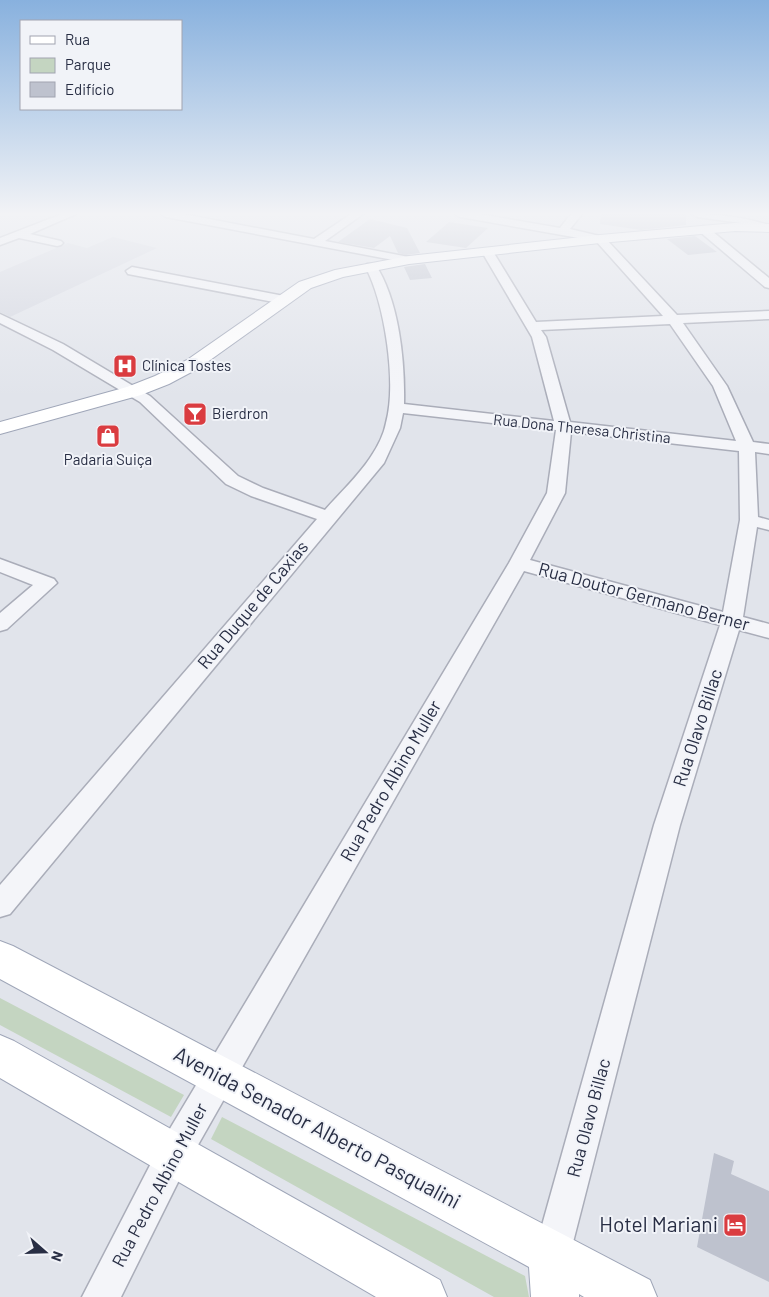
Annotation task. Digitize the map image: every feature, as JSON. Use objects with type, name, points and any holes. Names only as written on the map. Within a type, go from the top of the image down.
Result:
[{"type":"main road","points":[[2,426],[134,391],[193,364],[305,286],[340,275]]},
{"type":"main road","name":"Avenida Senador Alberto Pasqualini","points":[[0,959],[219,1076],[554,1275],[633,1297]]},
{"type":"main road","points":[[0,1055],[423,1297]]},
{"type":"street","points":[[150,275],[284,300]]},
{"type":"street","name":"Rua Duque de Caxias","points":[[0,905],[378,459],[394,423],[398,384],[394,345],[383,296],[374,275]]},
{"type":"street","name":"Rua Pedro Albino Muller","points":[[101,1297],[174,1154],[519,563],[556,493],[564,428],[539,337],[502,275]]},
{"type":"street","name":"Rua Olavo Billac","points":[[554,1275],[667,826],[732,620],[759,523],[758,448],[720,386],[674,320],[632,275]]},
{"type":"street","points":[[758,275],[769,284]]},
{"type":"street","points":[[533,326],[769,314]]},
{"type":"street","points":[[0,318],[58,347],[134,391],[232,480],[257,492],[328,517]]},
{"type":"street","name":"Rua Dona Theresa Christina","points":[[396,408],[758,448]]},
{"type":"street","name":"Rua Doutor Germano Berner","points":[[519,563],[769,631]]},
{"type":"street","points":[[0,565],[47,583],[0,624]]},
{"type":"shaded area","points":[[0,275],[100,275],[10,317],[0,312]]},
{"type":"green space","points":[[0,998],[184,1095],[171,1117],[0,1025]]},
{"type":"green space","points":[[222,1117],[525,1276],[529,1297],[494,1297],[211,1139]]},
{"type":"building","points":[[407,275],[430,275],[432,278],[410,280]]},
{"type":"building","name":"Hotel Mariani","points":[[714,1153],[734,1161],[731,1174],[769,1191],[769,1282],[697,1247]]},
{"type":"place","name":"Clínica Tostes","points":[[125,366]]},
{"type":"place","name":"Bierdron","points":[[195,414]]},
{"type":"place","name":"Padaria Suiça","points":[[108,436]]},
{"type":"place","name":"Hotel Mariani","points":[[735,1225]]}]
